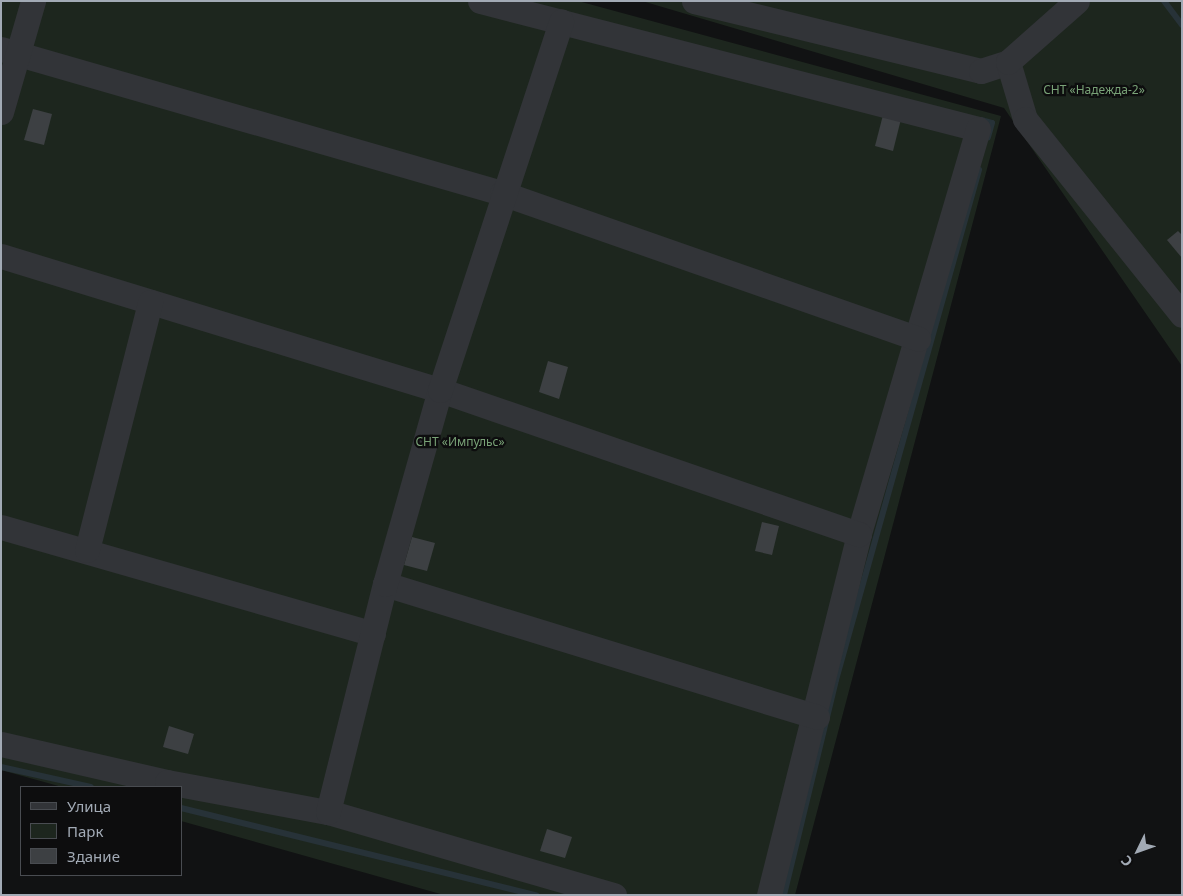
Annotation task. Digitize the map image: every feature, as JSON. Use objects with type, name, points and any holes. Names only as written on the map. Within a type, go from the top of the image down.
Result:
[{"type":"lane","points":[[1,112],[10,52],[33,1]]},
{"type":"lane","points":[[480,1],[978,129],[918,339],[859,534],[817,717],[769,895]]},
{"type":"lane","points":[[694,1],[747,8],[981,71],[1008,62],[1077,1]]},
{"type":"lane","points":[[328,812],[385,584],[440,390],[502,193],[561,21]]},
{"type":"lane","points":[[10,52],[502,193],[918,339]]},
{"type":"lane","points":[[1008,62],[1025,119],[1182,314]]},
{"type":"lane","points":[[1,256],[440,390],[859,534]]},
{"type":"lane","points":[[87,550],[150,302]]},
{"type":"lane","points":[[1,527],[87,550],[372,634]]},
{"type":"lane","points":[[385,584],[817,717]]},
{"type":"lane","points":[[1,744],[166,782],[328,812],[614,895]]},
{"type":"green space","name":"СНТ «Импульс»","points":[[1,1],[578,1],[1001,116],[795,895],[444,895],[182,821],[182,786],[58,786],[1,770]]},
{"type":"green space","name":"СНТ «Надежда-2»","points":[[642,1],[1182,1],[1182,366],[1004,108]]},
{"type":"building","points":[[33,109],[52,114],[44,145],[24,140]]},
{"type":"building","points":[[883,115],[901,119],[893,151],[875,146]]},
{"type":"building","points":[[1178,231],[1182,235],[1182,258],[1167,240]]},
{"type":"building","points":[[548,361],[568,367],[559,399],[539,392]]},
{"type":"building","points":[[762,522],[779,526],[772,555],[755,551]]},
{"type":"building","points":[[412,537],[435,543],[427,571],[404,565]]},
{"type":"building","points":[[169,726],[194,734],[188,754],[163,747]]},
{"type":"building","points":[[547,829],[572,837],[565,858],[540,851]]},
{"type":"waterway","points":[[1164,1],[1182,25]]},
{"type":"waterway","points":[[981,120],[992,123],[988,137]]},
{"type":"waterway","points":[[784,895],[836,680],[979,170]]},
{"type":"waterway","points":[[1,767],[86,786]]},
{"type":"waterway","points":[[182,808],[536,895]]}]
